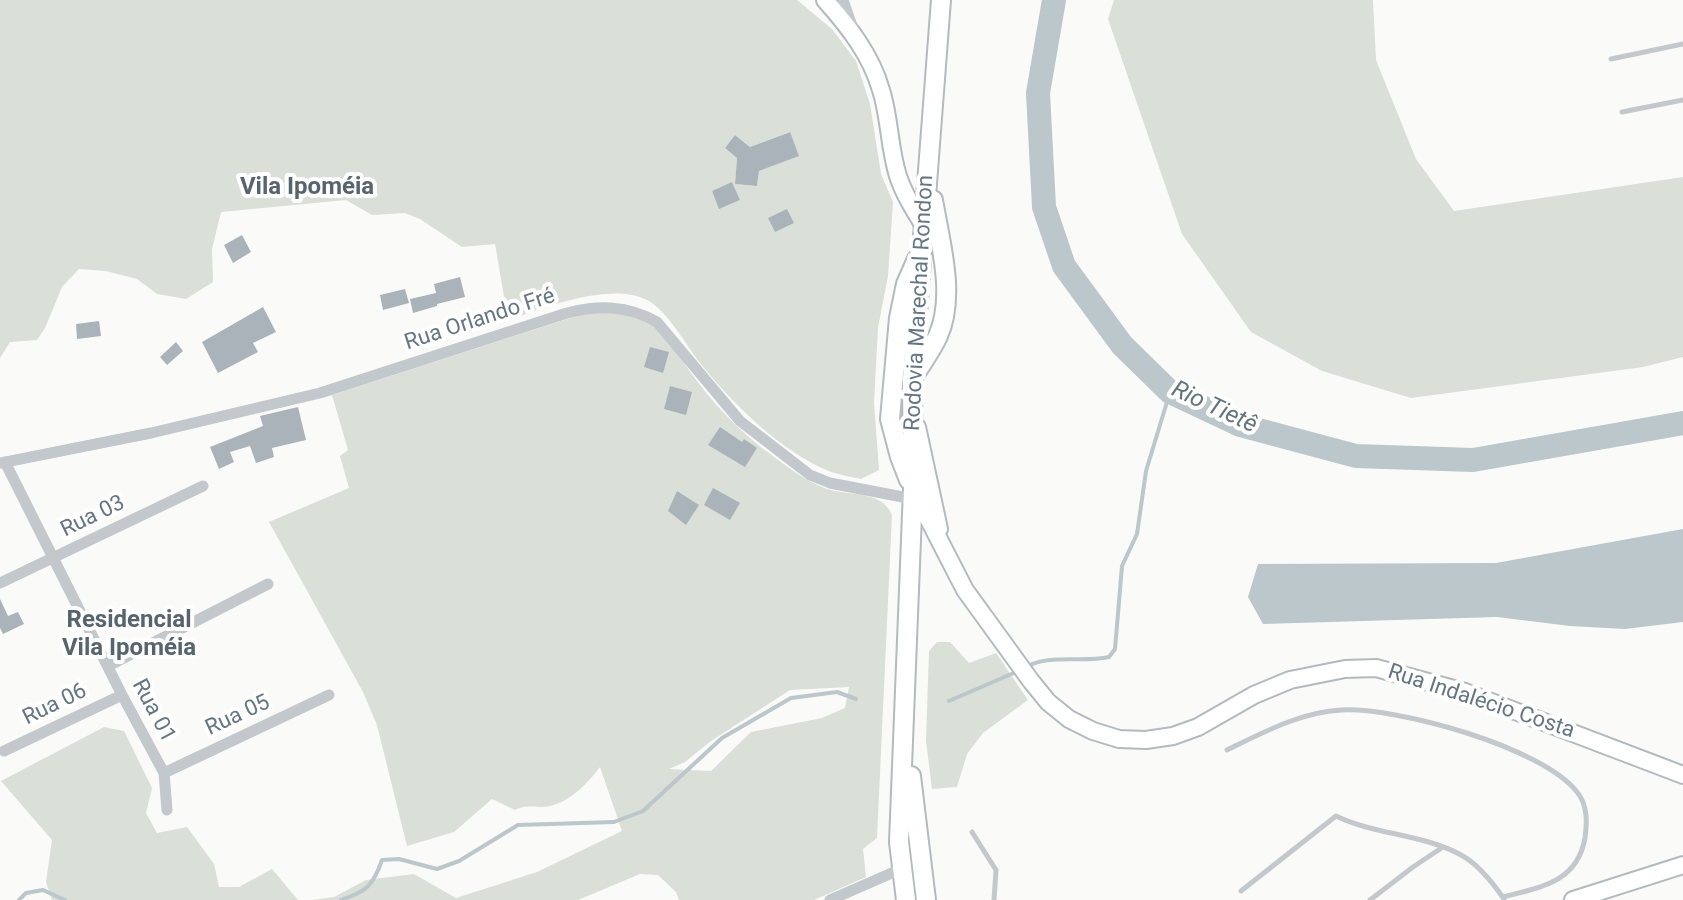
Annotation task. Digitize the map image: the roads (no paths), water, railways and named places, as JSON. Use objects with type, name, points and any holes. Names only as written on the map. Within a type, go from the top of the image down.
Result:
[{"type":"main road","points":[[825,0],[855,34],[882,90],[897,173],[924,226]]},
{"type":"main road","name":"Rodovia Marechal Rondon","points":[[906,900],[901,869],[900,796],[913,494],[914,281],[922,247],[941,0]]},
{"type":"main road","points":[[912,380],[938,336],[945,313],[945,285],[928,170]]},
{"type":"main road","points":[[913,494],[890,419],[899,318],[914,281],[934,276],[945,285]]},
{"type":"main road","name":"Rua Indalécio Costa","points":[[912,403],[944,550]]},
{"type":"main road","name":"Rua Indalécio Costa","points":[[913,494],[965,590],[1048,702],[1081,725],[1119,739],[1146,740],[1173,736],[1198,727],[1254,695],[1290,680],[1345,669],[1376,668],[1465,692],[1683,775]]},
{"type":"main road","name":"Rodovia Marechal Rondon","points":[[906,703],[911,791],[926,900]]},
{"type":"main road","points":[[1573,900],[1683,865]]},
{"type":"street","points":[[843,0],[855,34]]},
{"type":"street","name":"Rua Orlando Fré","points":[[3,462],[151,433],[320,393],[567,313],[590,307],[608,307],[641,313],[657,322],[740,421],[810,475],[830,483],[913,494]]},
{"type":"street","name":"Rua 01","points":[[3,462],[164,773],[167,810]]},
{"type":"street","name":"Rua 03","points":[[0,583],[203,486]]},
{"type":"street","points":[[108,666],[268,584]]},
{"type":"street","name":"Rua 06","points":[[4,751],[122,695]]},
{"type":"street","name":"Rua 05","points":[[164,773],[329,695]]},
{"type":"street","points":[[830,900],[901,869]]},
{"type":"lane","points":[[1611,59],[1683,44]]},
{"type":"lane","points":[[1622,112],[1683,100]]},
{"type":"lane","points":[[1227,750],[1310,716],[1340,710],[1404,716],[1497,744],[1537,763],[1568,782],[1583,800],[1586,819],[1582,850],[1571,871],[1549,884],[1504,898],[1475,865],[1461,855],[1336,816],[1241,891]]},
{"type":"lane","points":[[972,832],[996,870],[994,900]]},
{"type":"lane","points":[[1370,900],[1443,847]]},
{"type":"waterway","name":"Rio Tietê","points":[[1054,0],[1038,93],[1044,207],[1064,266],[1122,345],[1170,392],[1240,425],[1356,456],[1473,460],[1683,423]]},
{"type":"waterway","points":[[1028,666],[1047,660],[1109,657],[1115,649],[1122,566],[1137,534],[1146,471],[1170,392]]},
{"type":"waterway","points":[[949,701],[1016,672]]},
{"type":"waterway","points":[[341,900],[368,886],[382,860],[399,859],[437,869],[459,861],[518,825],[614,822],[643,811],[722,738],[791,698],[837,692],[856,699]]},
{"type":"waterway","points":[[19,900],[26,893],[43,890],[65,900]]},
{"type":"district","name":"Vila Ipoméia","points":[[307,188]]},
{"type":"district","name":"Residencial Vila Ipoméia","points":[[129,635]]}]
